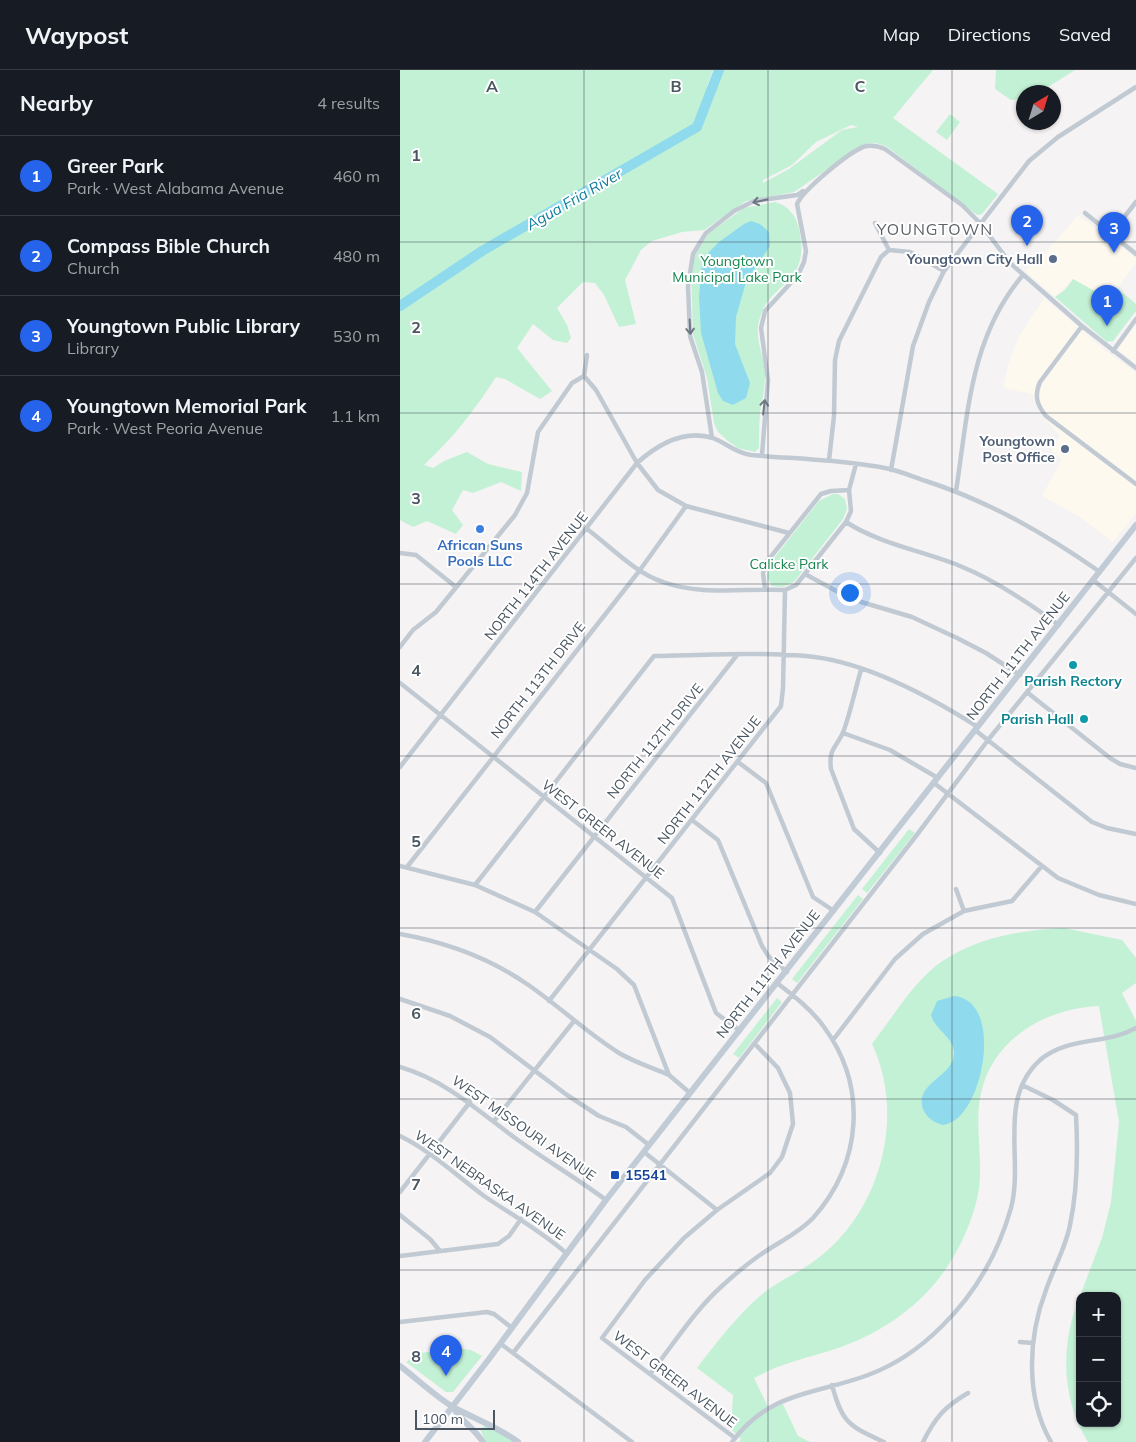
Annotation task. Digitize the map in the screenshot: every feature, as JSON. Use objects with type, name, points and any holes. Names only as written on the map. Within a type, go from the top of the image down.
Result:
[{"type":"street","points":[[891,470],[913,346],[929,302],[944,272],[1029,161],[1058,137],[1136,87]]},
{"type":"street","points":[[1100,572],[1052,538],[1009,515],[956,491],[891,470],[829,460],[738,452],[712,438],[702,372],[690,336],[688,286],[693,254],[706,233],[734,211],[754,201],[797,195],[852,154],[869,146],[885,149],[962,205],[980,223],[1002,254],[1023,275],[1082,326],[1136,368]]},
{"type":"street","points":[[762,455],[768,380],[761,328],[765,311],[802,268],[806,251],[797,204],[807,189]]},
{"type":"street","points":[[1111,234],[1136,202]]},
{"type":"street","points":[[1085,213],[1136,254]]},
{"type":"street","points":[[875,223],[889,250]]},
{"type":"street","points":[[829,460],[834,416],[835,360],[839,341],[880,257],[889,250],[910,252],[944,272]]},
{"type":"street","points":[[956,491],[975,370],[984,339],[991,322],[1023,275]]},
{"type":"street","points":[[1113,351],[1136,319]]},
{"type":"street","points":[[1082,326],[1040,382],[1036,400],[1046,416],[1136,484]]},
{"type":"street","points":[[587,355],[584,376],[596,390],[637,463],[658,490],[686,506],[789,533]]},
{"type":"street","points":[[400,647],[413,630],[436,612],[515,515],[527,492],[538,432],[572,383],[584,376]]},
{"type":"street","name":"NORTH 114TH AVENUE","points":[[400,767],[637,463],[664,442],[687,436],[712,438]]},
{"type":"street","points":[[587,529],[640,570],[661,582],[687,589],[785,590],[796,585],[846,522],[851,511],[849,490],[856,464]]},
{"type":"street","points":[[765,589],[763,573],[765,564],[821,494],[831,491],[849,490]]},
{"type":"street","name":"NORTH 113TH DRIVE","points":[[408,867],[492,756],[640,570],[686,506]]},
{"type":"street","points":[[846,522],[863,533],[962,567],[1011,593],[1059,625]]},
{"type":"street","name":"NORTH 111TH AVENUE","points":[[425,1442],[501,1344],[606,1200],[1136,526]]},
{"type":"street","points":[[400,553],[416,555],[456,586]]},
{"type":"street","name":"NORTH 111TH AVENUE","points":[[513,1353],[793,996],[988,740],[1136,558]]},
{"type":"street","points":[[805,574],[851,599],[912,617],[957,638],[986,653],[1020,675]]},
{"type":"street","points":[[1094,580],[1136,614]]},
{"type":"street","name":"NORTH 112TH AVENUE","points":[[548,1001],[781,706],[785,656],[785,590]]},
{"type":"street","name":"NORTH 112TH DRIVE","points":[[535,912],[737,655]]},
{"type":"street","points":[[475,885],[654,656],[807,656],[835,661],[897,682],[934,699],[977,729],[988,740],[1092,822],[1107,828],[1136,834]]},
{"type":"street","points":[[861,670],[843,733],[832,747],[831,769],[854,829],[880,853]]},
{"type":"street","name":"WEST GREER AVENUE","points":[[400,683],[672,898],[716,1013],[740,1031]]},
{"type":"street","points":[[1028,693],[1110,758],[1120,764],[1136,768]]},
{"type":"street","points":[[843,733],[890,750],[936,781],[948,794],[1041,867],[1072,885],[1099,895],[1136,904]]},
{"type":"street","points":[[738,762],[766,783],[813,897],[834,911]]},
{"type":"street","points":[[692,820],[718,840],[762,946],[769,957],[786,972]]},
{"type":"street","points":[[400,866],[475,885],[535,912],[590,949],[634,985],[668,1075]]},
{"type":"street","points":[[833,1040],[895,959],[924,934],[964,911],[1012,901],[1041,867]]},
{"type":"street","points":[[956,889],[964,911]]},
{"type":"street","points":[[400,934],[430,940],[470,954],[505,971],[620,1054],[668,1075],[690,1093]]},
{"type":"street","points":[[650,1374],[721,1287],[758,1256],[812,1220],[832,1194],[842,1176],[854,1124],[853,1095],[844,1061],[824,1026],[777,983]]},
{"type":"street","points":[[400,999],[433,1009],[467,1024],[499,1043],[567,1095],[599,1116],[626,1127],[649,1145]]},
{"type":"street","points":[[494,1122],[574,1021]]},
{"type":"street","points":[[734,1440],[758,1416],[784,1400],[869,1375],[924,1344],[971,1295],[990,1265],[1011,1207],[1016,1162],[1014,1108],[1022,1085],[1030,1071],[1053,1052],[1065,1046],[1125,1034],[1136,1028]]},
{"type":"street","points":[[644,1152],[717,1210],[770,1173],[782,1157],[790,1136],[793,1109],[790,1093],[778,1068],[755,1044]]},
{"type":"street","name":"WEST MISSOURI AVENUE","points":[[400,1067],[439,1082],[470,1102],[494,1122],[606,1200]]},
{"type":"street","points":[[1022,1085],[1053,1100],[1076,1115],[1077,1184],[1070,1228],[1045,1292],[1034,1327],[1032,1370],[1044,1431],[1051,1442]]},
{"type":"street","points":[[400,1192],[470,1102]]},
{"type":"street","name":"WEST NEBRASKA AVENUE","points":[[400,1136],[429,1154],[486,1197],[522,1219],[566,1253]]},
{"type":"street","name":"WEST GREER AVENUE","points":[[717,1210],[669,1253],[602,1338],[734,1440]]},
{"type":"street","points":[[400,1215],[430,1238],[440,1251]]},
{"type":"street","points":[[400,1256],[498,1244],[509,1236],[522,1219]]},
{"type":"street","points":[[400,1322],[486,1312],[494,1314],[512,1328]]},
{"type":"street","points":[[1020,1342],[1033,1343]]},
{"type":"street","points":[[501,1344],[632,1442]]},
{"type":"street","points":[[400,1366],[453,1406],[478,1421],[497,1427],[518,1442]]},
{"type":"street","points":[[832,1385],[839,1411],[851,1424],[884,1442]]},
{"type":"street","points":[[923,1442],[934,1420],[953,1402],[968,1393]]},
{"type":"street","points":[[453,1406],[459,1416],[474,1429],[483,1442]]},
{"type":"shaded area","points":[[1078,215],[1136,258],[1136,263],[1109,299],[1073,279],[1055,297],[1025,271],[1057,240]]},
{"type":"shaded area","points":[[1044,298],[1107,352],[1136,373],[1136,513],[1113,542],[1080,517],[1042,496],[1062,459],[1051,450],[1060,436],[1040,413],[1032,394],[1003,388],[1009,362],[1019,336]]},
{"type":"shaded area","points":[[1136,324],[1136,364],[1118,349]]},
{"type":"green space","points":[[400,70],[713,70],[707,86],[714,83],[723,70],[933,70],[893,118],[998,194],[982,214],[977,215],[886,146],[876,143],[864,144],[794,192],[746,201],[704,230],[682,232],[652,241],[641,250],[625,280],[636,324],[619,327],[604,295],[595,283],[583,282],[557,308],[567,325],[571,338],[567,343],[553,340],[533,324],[517,348],[552,391],[540,399],[505,379],[496,377],[463,423],[424,465],[433,468],[444,461],[467,452],[488,464],[522,472],[521,491],[501,482],[473,493],[463,490],[452,510],[463,525],[456,534],[427,521],[413,527],[400,520]],"holes":[[[851,125],[858,127],[842,130],[789,169],[763,183],[763,180],[792,165],[816,142]]]},
{"type":"green space","points":[[996,70],[1075,70],[1051,85],[1016,85],[1016,100],[1011,100],[995,89]]},
{"type":"green space","points":[[950,114],[960,122],[947,140],[936,132]]},
{"type":"green space","name":"Youngtown Municipal Lake Park","points":[[775,202],[784,206],[794,216],[799,229],[801,249],[799,263],[794,274],[769,300],[762,311],[758,326],[758,338],[765,375],[760,413],[759,448],[755,452],[738,448],[728,441],[718,432],[714,423],[707,378],[693,334],[691,270],[695,255],[709,233],[744,208]]},
{"type":"green space","points":[[1073,279],[1109,299],[1117,288],[1136,304],[1136,311],[1113,341],[1107,342],[1055,297],[1065,290]]},
{"type":"green space","name":"Calicke Park","points":[[833,494],[838,494],[845,499],[847,509],[843,519],[794,582],[783,587],[772,586],[767,577],[771,562],[819,501]]},
{"type":"green space","points":[[909,829],[915,833],[867,893],[862,889]]},
{"type":"green space","points":[[858,895],[863,899],[797,983],[792,979]]},
{"type":"green space","points":[[1064,928],[1122,940],[1136,958],[1136,983],[1122,993],[1136,1021],[1136,1442],[1088,1442],[1080,1427],[1121,1427],[1121,1292],[1082,1292],[1102,1238],[1111,1202],[1119,1122],[1099,1006],[1079,1008],[1042,1020],[1010,1042],[997,1056],[987,1074],[979,1105],[980,1176],[974,1211],[965,1235],[947,1268],[930,1289],[893,1321],[865,1337],[850,1344],[785,1364],[754,1378],[769,1409],[782,1402],[798,1436],[810,1442],[739,1442],[741,1439],[731,1429],[733,1395],[697,1368],[727,1330],[751,1304],[774,1286],[817,1259],[839,1239],[857,1215],[871,1189],[881,1160],[886,1131],[887,1101],[882,1072],[872,1044],[921,979],[941,962],[969,946],[1000,936]]},
{"type":"green space","points":[[777,998],[782,1002],[739,1058],[733,1054]]},
{"type":"green space","points":[[1076,1307],[1076,1416],[1068,1389],[1066,1370],[1069,1333]]},
{"type":"green space","points":[[462,1349],[471,1350],[482,1356],[453,1392],[446,1392],[406,1362],[418,1353]]},
{"type":"green space","points":[[485,1426],[494,1428],[513,1442],[486,1442],[480,1429]]},
{"type":"water","points":[[751,221],[760,224],[769,232],[770,246],[746,282],[736,317],[735,344],[750,383],[746,398],[733,405],[723,401],[718,393],[701,333],[699,296],[702,263],[719,242]]},
{"type":"water","points":[[954,996],[970,1003],[980,1017],[984,1038],[983,1060],[978,1083],[969,1104],[957,1118],[943,1125],[926,1115],[922,1100],[929,1086],[952,1062],[954,1054],[951,1043],[936,1025],[931,1015],[937,1001]]},
{"type":"waterway","name":"Agua Fria River","points":[[400,306],[482,251],[697,127],[719,70]]},
{"type":"place","name":"Compass Bible Church","points":[[1027,246]]},
{"type":"place","name":"Youngtown Public Library","points":[[1114,253]]},
{"type":"place","name":"Youngtown City Hall","points":[[1053,259]]},
{"type":"place","name":"Greer Park","points":[[1107,326]]},
{"type":"place","name":"Youngtown Post Office","points":[[1065,449]]},
{"type":"place","name":"African Suns Pools LLC","points":[[480,529]]},
{"type":"place","name":"Parish Rectory","points":[[1073,665]]},
{"type":"place","name":"Parish Hall","points":[[1084,719]]},
{"type":"place","name":"15541","points":[[615,1175]]},
{"type":"place","name":"Youngtown Memorial Park","points":[[446,1376]]},
{"type":"district","name":"YOUNGTOWN","points":[[935,229]]}]
